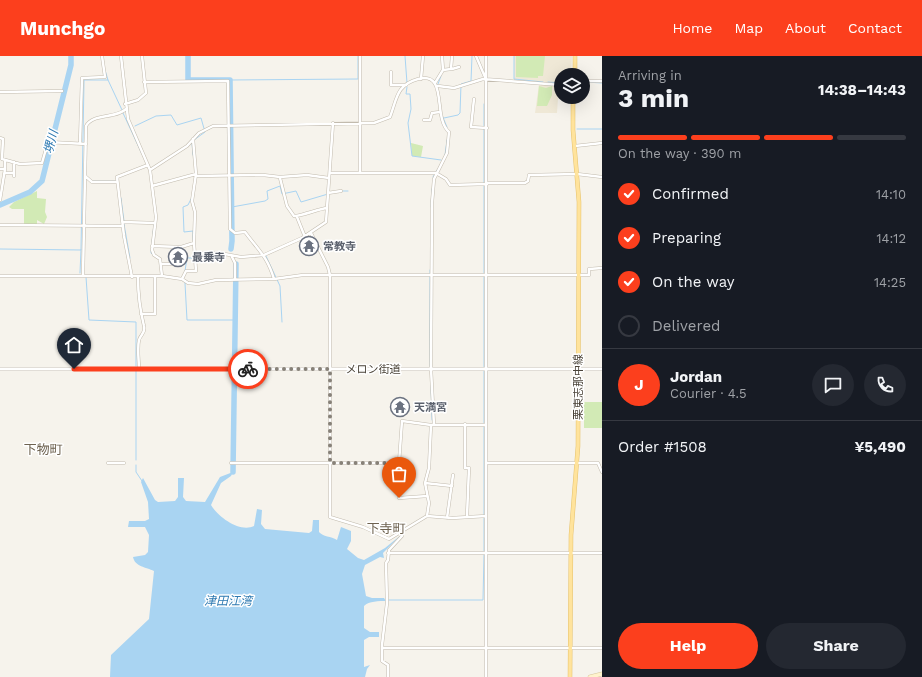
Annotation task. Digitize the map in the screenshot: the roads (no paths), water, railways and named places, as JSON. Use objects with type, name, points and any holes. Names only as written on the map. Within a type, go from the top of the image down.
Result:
[{"type":"main road","points":[[575,56],[575,68]]},
{"type":"main road","name":"栗東志那中線","points":[[570,677],[571,553],[577,463],[578,370],[577,174],[573,104]]},
{"type":"main road","points":[[590,677],[602,674]]},
{"type":"street","points":[[83,276],[85,176],[82,78],[105,77],[102,56]]},
{"type":"street","points":[[121,56],[126,108],[133,134],[150,170],[156,209],[152,253],[159,257],[162,276]]},
{"type":"street","points":[[125,104],[144,96],[146,88],[144,82],[142,56]]},
{"type":"street","points":[[360,56],[360,173]]},
{"type":"street","points":[[422,79],[423,56]]},
{"type":"street","points":[[435,83],[444,70],[442,56]]},
{"type":"street","points":[[451,69],[452,56]]},
{"type":"street","points":[[476,56],[486,79]]},
{"type":"street","points":[[486,56],[484,369],[486,463],[484,516],[486,677]]},
{"type":"street","points":[[444,70],[459,67]]},
{"type":"street","points":[[391,72],[391,85],[406,85],[422,79],[430,79],[438,86],[454,88],[465,83],[486,79],[554,84]]},
{"type":"street","points":[[144,82],[228,81],[230,124],[230,229],[232,231],[245,232],[264,255],[274,279]]},
{"type":"street","points":[[590,81],[602,81]]},
{"type":"street","points":[[150,170],[187,146],[193,139],[213,126],[230,124],[267,126],[333,123],[374,124],[388,118],[397,94],[406,85]]},
{"type":"street","points":[[427,516],[429,503],[425,483],[429,468],[432,425],[432,203],[436,173],[447,153],[449,132],[446,129],[440,112],[438,86]]},
{"type":"street","points":[[0,92],[62,91]]},
{"type":"street","points":[[474,99],[471,127],[485,128]]},
{"type":"street","points":[[83,144],[88,123],[92,120],[121,112],[126,108]]},
{"type":"street","points":[[424,120],[430,120],[432,113],[440,112]]},
{"type":"street","points":[[195,253],[219,253],[232,257],[264,255],[305,237],[328,221],[326,208],[333,123]]},
{"type":"street","points":[[0,138],[2,139],[2,159],[14,162],[40,164],[43,162],[48,142],[83,144]]},
{"type":"street","points":[[182,279],[186,271],[196,271],[194,243],[195,212],[192,201],[196,175],[193,139]]},
{"type":"street","points":[[575,146],[602,143]]},
{"type":"street","points":[[0,200],[4,184],[5,160]]},
{"type":"street","points":[[5,173],[13,174],[14,162]]},
{"type":"street","points":[[132,277],[123,226],[117,177],[148,165]]},
{"type":"street","points":[[0,169],[5,169]]},
{"type":"street","points":[[330,173],[436,173],[446,179],[450,184],[525,183],[528,181],[529,175],[577,174],[602,177]]},
{"type":"street","points":[[152,186],[196,175],[280,178],[307,175],[329,178]]},
{"type":"street","points":[[85,176],[92,182],[117,182]]},
{"type":"street","points":[[280,178],[287,206],[294,216],[297,217],[305,237]]},
{"type":"street","points":[[0,183],[4,184]]},
{"type":"street","points":[[328,193],[341,191]]},
{"type":"street","points":[[297,217],[309,212],[326,208]]},
{"type":"street","points":[[123,222],[155,223]]},
{"type":"street","points":[[0,225],[123,226]]},
{"type":"street","points":[[311,233],[328,267],[330,275],[330,517],[363,527],[386,539],[427,516],[448,518],[484,516]]},
{"type":"street","points":[[152,246],[181,247],[194,243]]},
{"type":"street","points":[[232,257],[235,263],[236,279]]},
{"type":"street","points":[[161,264],[176,264]]},
{"type":"street","points":[[0,276],[162,276],[182,279],[188,283],[198,284],[216,280],[274,279],[303,275],[589,275],[589,269],[602,268]]},
{"type":"street","points":[[141,314],[155,314],[155,276]]},
{"type":"street","points":[[138,277],[138,298],[141,304],[144,332],[139,339],[139,369]]},
{"type":"street","name":"メロン街道","points":[[0,369],[602,369]]},
{"type":"street","points":[[427,496],[399,498],[398,463],[402,421],[432,425],[484,425]]},
{"type":"street","points":[[465,424],[465,468],[469,468],[468,516]]},
{"type":"street","points":[[108,463],[124,463]]},
{"type":"street","points":[[231,463],[398,463]]},
{"type":"street","points":[[486,463],[598,463],[602,472]]},
{"type":"street","points":[[448,518],[453,475]]},
{"type":"street","points":[[425,483],[452,486]]},
{"type":"street","points":[[388,677],[388,665],[382,661],[387,603],[386,563],[388,560],[388,553],[402,536],[401,531]]},
{"type":"street","points":[[388,553],[602,553]]},
{"type":"street","points":[[382,648],[602,648]]},
{"type":"water","name":"津田江湾","points":[[233,472],[231,476],[221,483],[211,505],[214,510],[224,519],[236,526],[248,528],[254,526],[257,509],[262,510],[261,524],[265,529],[309,533],[312,531],[313,520],[319,520],[319,532],[337,540],[341,527],[351,531],[351,541],[347,549],[358,558],[364,560],[385,548],[401,535],[383,553],[384,558],[380,557],[365,565],[362,574],[366,596],[372,598],[384,598],[386,601],[371,602],[364,606],[364,628],[370,632],[379,632],[379,637],[369,637],[364,640],[364,667],[370,665],[367,669],[365,677],[110,677],[111,655],[149,619],[154,571],[138,565],[133,557],[145,555],[148,552],[149,535],[145,527],[128,527],[129,521],[145,521],[149,519],[148,502],[141,482],[143,478],[155,500],[158,502],[175,501],[178,497],[178,478],[184,478],[183,497],[186,501],[205,502],[220,477]]},
{"type":"waterway","name":"堺川","points":[[0,205],[30,192],[42,181],[71,65],[71,56]]},
{"type":"waterway","points":[[188,56],[188,80],[230,80],[231,249]]},
{"type":"waterway","points":[[230,80],[358,79],[358,56]]},
{"type":"waterway","points":[[405,56],[407,83]]},
{"type":"waterway","points":[[444,118],[458,115],[460,113],[461,84],[471,81],[472,56]]},
{"type":"waterway","points":[[514,56],[514,79],[543,82]]},
{"type":"waterway","points":[[0,249],[81,250],[84,80],[108,80],[105,70]]},
{"type":"waterway","points":[[438,84],[441,76]]},
{"type":"waterway","points":[[108,80],[122,110]]},
{"type":"waterway","points":[[548,82],[554,82]]},
{"type":"waterway","points":[[590,82],[602,83]]},
{"type":"waterway","points":[[407,87],[406,94],[410,94],[411,109],[408,123],[412,156],[441,160]]},
{"type":"waterway","points":[[484,104],[484,273]]},
{"type":"waterway","points":[[123,113],[142,154]]},
{"type":"waterway","points":[[135,126],[156,116],[171,115],[177,125],[201,118],[205,132],[194,140]]},
{"type":"waterway","points":[[442,115],[447,127]]},
{"type":"waterway","points":[[577,129],[602,129]]},
{"type":"waterway","points":[[445,155],[447,140]]},
{"type":"waterway","points":[[192,143],[193,155]]},
{"type":"waterway","points":[[433,177],[437,170]]},
{"type":"waterway","points":[[91,181],[116,181]]},
{"type":"waterway","points":[[232,207],[265,201],[268,199],[267,191],[280,186],[282,194],[296,191],[301,202],[328,194]]},
{"type":"waterway","points":[[431,207],[432,189]]},
{"type":"waterway","points":[[343,191],[348,191]]},
{"type":"waterway","points":[[121,198],[124,221]]},
{"type":"waterway","points":[[191,199],[188,205],[183,207],[184,232],[193,231],[193,240]]},
{"type":"waterway","points":[[124,224],[130,258]]},
{"type":"waterway","points":[[154,224],[151,253],[155,257]]},
{"type":"waterway","points":[[80,273],[81,250]]},
{"type":"waterway","points":[[266,256],[280,286],[282,322]]},
{"type":"waterway","points":[[185,271],[187,258],[193,258]]},
{"type":"waterway","points":[[233,472],[236,264]]},
{"type":"waterway","points":[[430,270],[430,366]]},
{"type":"waterway","points":[[86,277],[89,320],[136,322],[136,366]]},
{"type":"waterway","points":[[484,277],[484,367]]},
{"type":"waterway","points":[[185,283],[187,320],[236,320]]},
{"type":"waterway","points":[[136,371],[136,460]]},
{"type":"waterway","points":[[484,371],[484,423]]},
{"type":"waterway","points":[[431,385],[432,420]]},
{"type":"waterway","points":[[484,427],[484,551]]},
{"type":"waterway","points":[[136,465],[136,472],[142,481]]},
{"type":"waterway","points":[[389,600],[483,600],[484,555]]},
{"type":"place","name":"常教寺","points":[[309,246]]},
{"type":"place","name":"最乗寺","points":[[178,257]]},
{"type":"place","name":"天満宮","points":[[400,407]]},
{"type":"district","name":"下物町","points":[[43,449]]},
{"type":"district","name":"下寺町","points":[[386,528]]}]
